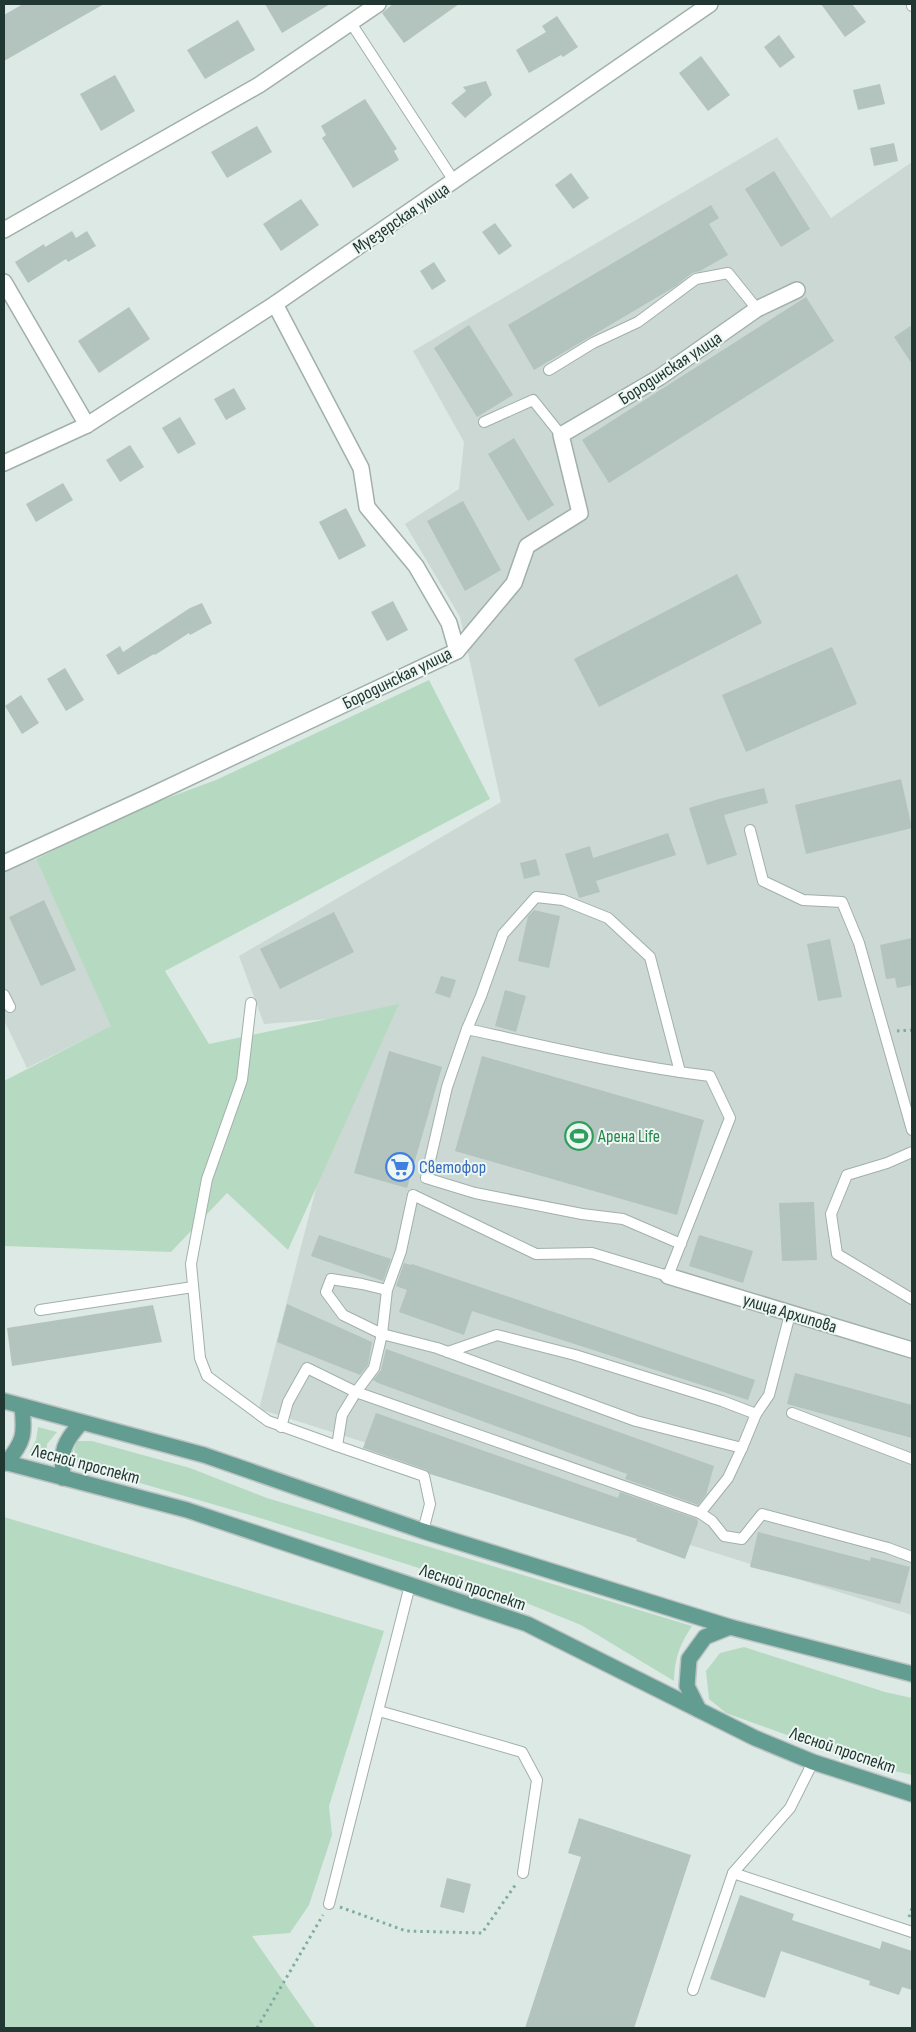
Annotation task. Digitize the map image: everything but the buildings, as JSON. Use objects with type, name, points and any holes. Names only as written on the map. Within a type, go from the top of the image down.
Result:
[{"type":"main road","points":[[4,1402],[204,1455],[423,1531],[730,1627],[912,1674]]},
{"type":"main road","points":[[5,1462],[19,1448],[24,1428],[22,1407]]},
{"type":"main road","points":[[63,1478],[61,1457],[68,1438],[81,1423]]},
{"type":"main road","name":"Лесной проспект","points":[[5,1462],[187,1510],[527,1624],[755,1738],[813,1762],[912,1794]]},
{"type":"main road","points":[[699,1710],[687,1686],[689,1659],[705,1637],[730,1627]]},
{"type":"street","points":[[4,230],[259,85],[378,4]]},
{"type":"street","name":"Муезерская улица","points":[[4,463],[87,425],[275,304],[710,4]]},
{"type":"street","points":[[4,282],[87,425]]},
{"type":"street","name":"Бородинская улица","points":[[4,863],[457,651],[514,583],[527,546],[580,513],[561,435],[660,376],[757,309],[797,290]]},
{"type":"street","points":[[275,304],[361,468],[367,507],[416,566],[449,624],[457,651]]},
{"type":"street","name":"улица Архипова","points":[[668,1276],[912,1350]]},
{"type":"lane","points":[[351,22],[454,181]]},
{"type":"lane","points":[[549,370],[593,343],[638,322],[696,279],[728,273],[757,309]]},
{"type":"lane","points":[[484,422],[533,400],[561,435]]},
{"type":"lane","points":[[750,830],[763,881],[803,900],[842,902],[859,943],[912,1130]]},
{"type":"lane","points":[[680,1072],[650,956],[608,918],[563,900],[536,897],[503,934],[447,1087],[426,1178],[475,1193],[582,1214],[622,1219],[681,1244]]},
{"type":"lane","points":[[4,995],[10,1007]]},
{"type":"lane","points":[[251,1003],[242,1080],[207,1179],[191,1264],[200,1358],[207,1376],[268,1421],[424,1476],[430,1504],[423,1531]]},
{"type":"lane","points":[[338,1446],[342,1415],[374,1368],[382,1334],[387,1290],[401,1251],[413,1195],[536,1254],[592,1253],[668,1276],[730,1118],[710,1076],[587,1057],[467,1029]]},
{"type":"lane","points":[[912,1152],[887,1163],[847,1175],[831,1214],[837,1254],[912,1299]]},
{"type":"lane","points":[[387,1290],[331,1279],[326,1292],[343,1315],[382,1334],[448,1352],[636,1421],[742,1448]]},
{"type":"lane","points":[[40,1310],[193,1287]]},
{"type":"lane","points":[[700,1513],[728,1478],[756,1414],[770,1395],[790,1314]]},
{"type":"lane","points":[[448,1352],[497,1335],[575,1355],[722,1401],[756,1414]]},
{"type":"lane","points":[[281,1427],[288,1402],[307,1368],[356,1392],[700,1513],[712,1521],[724,1536],[742,1539],[762,1514],[888,1548],[912,1557]]},
{"type":"lane","points":[[792,1412],[912,1459]]},
{"type":"lane","points":[[329,1904],[410,1585]]},
{"type":"lane","points":[[379,1711],[522,1752],[537,1780],[523,1873]]},
{"type":"lane","points":[[693,1990],[733,1873],[790,1808],[813,1762]]},
{"type":"lane","points":[[733,1873],[912,1932]]},
{"type":"path","points":[[257,2028],[329,1904],[406,1931],[482,1933],[523,1873]]},
{"type":"shaded area","points":[[777,137],[831,218],[912,162],[912,1615],[259,1409],[318,1181],[380,1015],[264,1024],[239,956],[501,802],[460,617],[405,524],[459,489],[464,442],[413,351]]},
{"type":"shaded area","points":[[36,859],[112,1026],[27,1068],[4,1020],[4,871]]},
{"type":"green space","points":[[429,680],[490,799],[165,971],[209,1044],[399,1004],[288,1250],[227,1193],[171,1252],[4,1246],[4,1081],[111,1026],[36,859],[135,810],[216,780]]},
{"type":"green space","points":[[38,1427],[57,1432],[47,1444],[46,1460],[29,1453],[36,1440]]},
{"type":"green space","points":[[77,1441],[92,1441],[190,1468],[267,1498],[692,1626],[679,1652],[675,1666],[674,1681],[581,1625],[514,1598],[260,1518],[78,1465],[74,1450]]},
{"type":"green space","points":[[4,1517],[384,1631],[329,1806],[332,1835],[309,1905],[290,1933],[252,1936],[316,2028],[4,2028]]},
{"type":"green space","points":[[744,1647],[885,1692],[912,1698],[912,1775],[873,1766],[726,1713],[709,1699],[706,1671],[720,1653]]},
{"type":"place","name":"Арена Life","points":[[579,1136]]},
{"type":"place","name":"Светофор","points":[[400,1167]]}]
